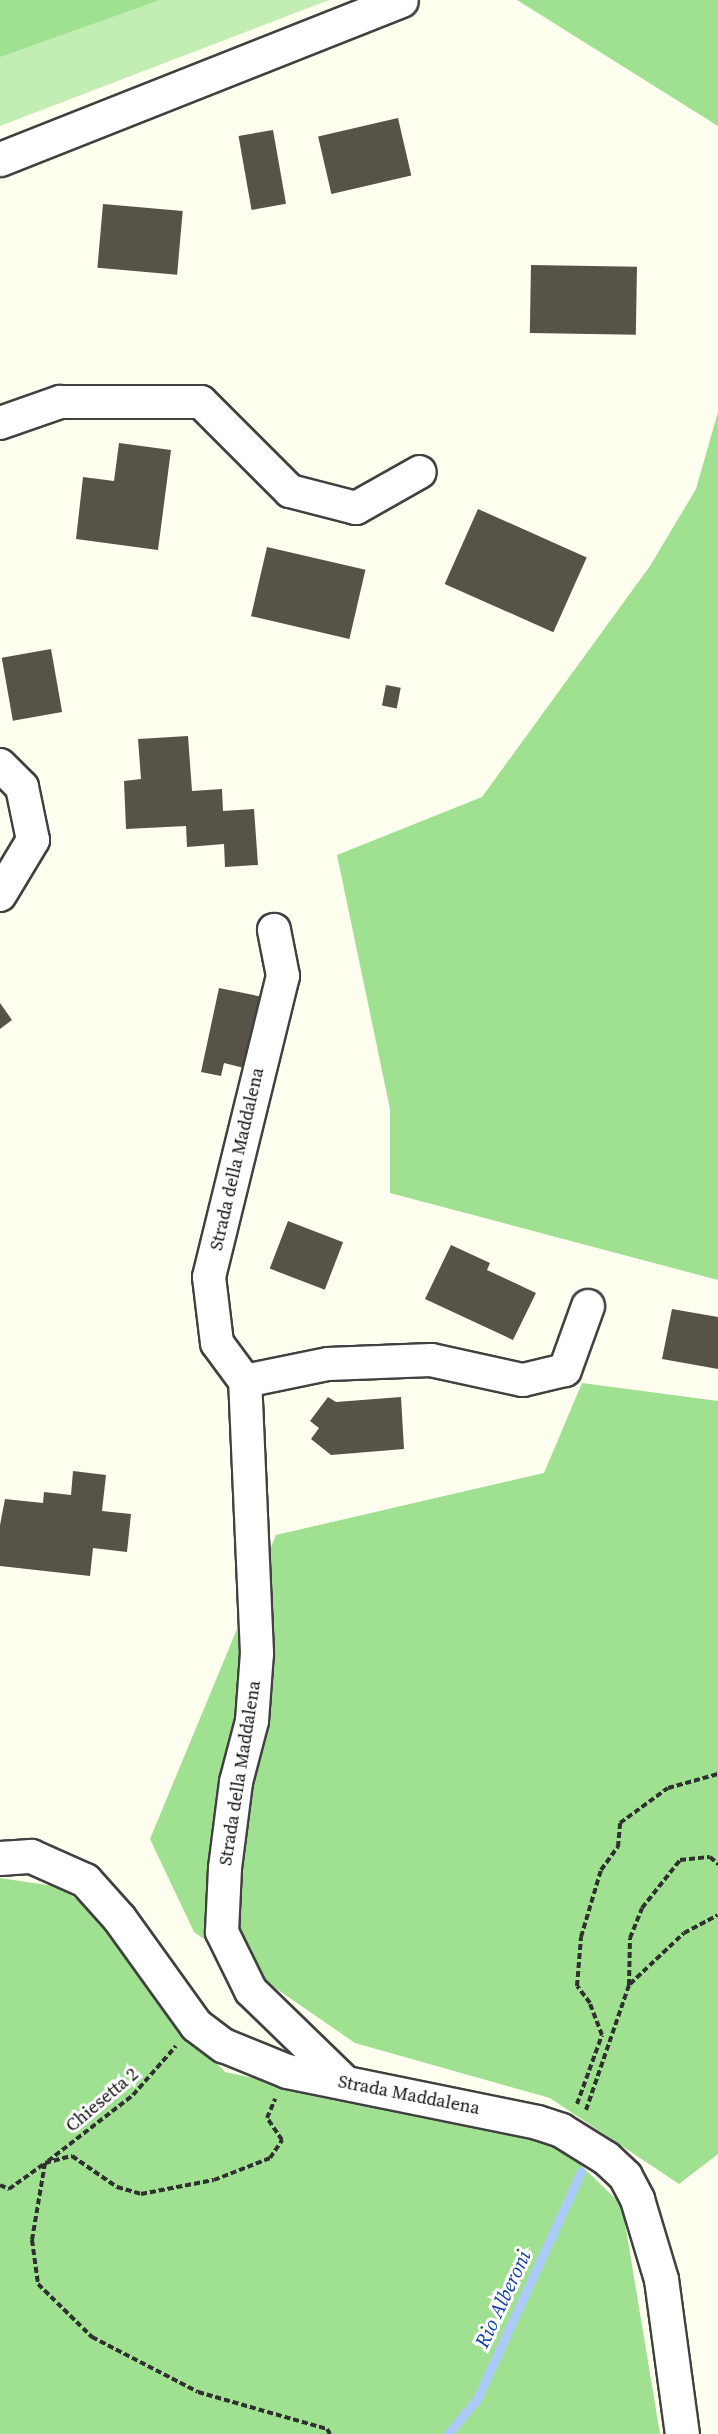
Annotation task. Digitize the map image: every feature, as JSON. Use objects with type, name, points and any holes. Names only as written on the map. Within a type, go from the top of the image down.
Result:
[{"type":"street","points":[[0,159],[401,0]]},
{"type":"street","points":[[0,423],[60,402],[201,402],[290,491],[356,508],[420,472]]},
{"type":"street","points":[[0,765],[22,787],[33,840],[0,895]]},
{"type":"street","name":"Strada della Maddalena","points":[[274,930],[283,976],[209,1277],[217,1343],[244,1381],[257,1653],[252,1721],[236,1782],[229,1836],[222,1932],[251,1991],[345,2082]]},
{"type":"street","points":[[244,1381],[328,1364],[431,1360],[523,1380],[565,1370],[588,1306]]},
{"type":"street","name":"Strada Maddalena","points":[[0,1857],[31,1856],[85,1880],[119,1918],[195,2025],[223,2045],[287,2072],[537,2122],[576,2139],[625,2176],[637,2199],[661,2279],[682,2434]]},
{"type":"path","points":[[573,2106],[578,2103],[602,2035],[590,2003],[577,1986],[580,1937],[601,1870],[618,1847],[620,1823],[668,1788],[718,1773]]},
{"type":"path","points":[[576,2139],[629,1985],[630,1938],[642,1908],[665,1874],[680,1860],[710,1857],[718,1864]]},
{"type":"path","points":[[629,1985],[684,1933],[718,1915]]},
{"type":"path","name":"Chiesetta 2","points":[[0,2185],[9,2189],[133,2095],[195,2025]]},
{"type":"path","points":[[287,2072],[267,2118],[282,2140],[270,2158],[214,2180],[141,2194],[117,2187],[72,2156],[45,2163],[32,2240],[38,2284],[92,2337],[198,2392],[327,2429],[330,2434]]},
{"type":"green space","points":[[0,0],[329,0],[0,126]]},
{"type":"green space","points":[[0,0],[160,0],[0,57]]},
{"type":"green space","points":[[517,0],[718,0],[718,126]]},
{"type":"green space","points":[[718,412],[718,1280],[390,1193],[390,1109],[337,855],[482,797],[650,566],[696,489]]},
{"type":"green space","points":[[582,1383],[718,1401],[718,2154],[679,2184],[550,2098],[355,2043],[194,1932],[150,1839],[276,1535],[544,1473]]},
{"type":"green space","points":[[0,1878],[60,1887],[108,1923],[167,2008],[225,2072],[556,2141],[622,2205],[660,2434],[0,2434]]},
{"type":"building","points":[[398,118],[411,175],[331,194],[318,136]]},
{"type":"building","points":[[273,130],[286,204],[252,210],[239,136]]},
{"type":"building","points":[[103,204],[183,211],[177,275],[97,268]]},
{"type":"building","points":[[531,265],[637,267],[636,335],[530,333]]},
{"type":"building","points":[[119,443],[171,450],[158,550],[76,539],[83,477],[114,481]]},
{"type":"building","points":[[478,509],[587,557],[553,632],[445,584]]},
{"type":"building","points":[[267,547],[365,570],[349,639],[251,616]]},
{"type":"building","points":[[51,649],[62,712],[13,721],[2,658]]},
{"type":"building","points":[[386,685],[401,688],[397,708],[382,706]]},
{"type":"building","points":[[188,736],[192,791],[222,789],[223,811],[254,809],[258,865],[225,867],[224,844],[187,847],[186,826],[126,829],[124,781],[141,779],[138,739]]},
{"type":"building","points":[[219,988],[268,998],[252,1070],[224,1063],[221,1076],[201,1072]]},
{"type":"building","points":[[0,1003],[12,1020],[0,1029]]},
{"type":"building","points":[[288,1221],[343,1242],[325,1290],[270,1269]]},
{"type":"building","points":[[451,1245],[490,1263],[487,1270],[536,1293],[513,1340],[425,1299]]},
{"type":"building","points":[[672,1309],[718,1317],[718,1369],[662,1359]]},
{"type":"building","points":[[328,1397],[336,1402],[401,1397],[404,1449],[331,1455],[311,1439],[319,1428],[310,1421]]},
{"type":"building","points":[[73,1471],[106,1475],[102,1511],[131,1514],[127,1552],[93,1548],[90,1576],[0,1566],[0,1525],[5,1499],[43,1503],[44,1492],[71,1495]]},
{"type":"waterway","name":"Rio Alberoni","points":[[448,2434],[477,2399],[581,2172]]}]
